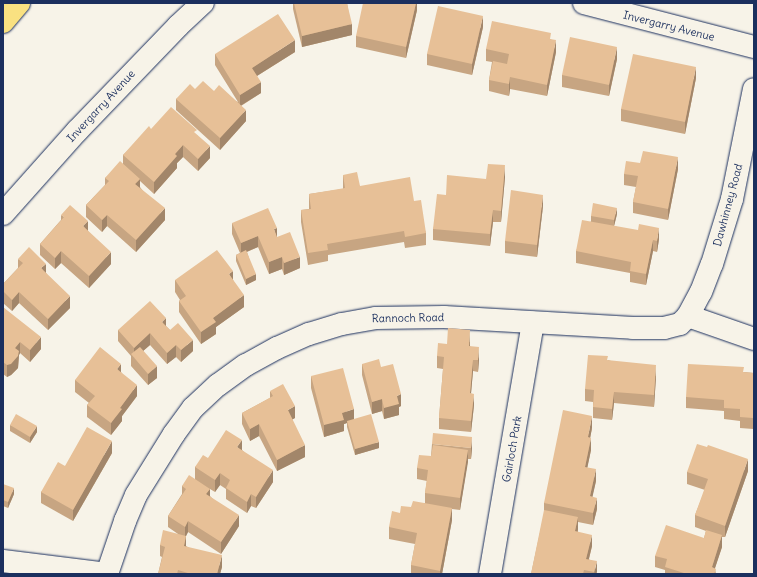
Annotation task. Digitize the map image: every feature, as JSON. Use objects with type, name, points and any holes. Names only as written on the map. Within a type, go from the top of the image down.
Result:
[{"type":"highway","points":[[3,22],[19,3]]},
{"type":"street","name":"Invergarry Avenue","points":[[3,214],[77,131],[178,26],[203,3]]},
{"type":"street","name":"Invergarry Avenue","points":[[584,3],[754,47]]},
{"type":"street","name":"Dawhinney Road","points":[[688,316],[701,292],[712,264],[732,199],[754,89]]},
{"type":"street","name":"Rannoch Road","points":[[107,574],[125,520],[136,495],[174,434],[193,408],[218,385],[246,365],[276,348],[308,334],[342,324],[376,318],[444,317],[633,328],[664,328],[680,324],[688,316]]},
{"type":"street","points":[[688,316],[754,339]]},
{"type":"street","name":"Gairloch Park","points":[[490,574],[533,323]]},
{"type":"street","points":[[3,561],[107,574]]},
{"type":"building","points":[[294,3],[347,3],[352,24],[302,36]]},
{"type":"building","points":[[363,3],[416,3],[406,47],[356,36]]},
{"type":"building","points":[[438,6],[483,16],[472,64],[427,54]]},
{"type":"building","points":[[278,14],[295,40],[252,68],[261,82],[240,95],[215,54]]},
{"type":"building","points":[[492,21],[551,33],[550,39],[556,40],[547,85],[510,77],[509,84],[489,80],[493,61],[507,64],[509,54],[486,49]]},
{"type":"building","points":[[570,37],[617,47],[609,85],[562,75]]},
{"type":"building","points":[[633,54],[696,67],[685,122],[621,109]]},
{"type":"building","points":[[203,81],[214,91],[219,85],[246,110],[220,138],[176,99],[190,84],[195,89]]},
{"type":"building","points":[[171,107],[197,130],[194,132],[210,146],[198,159],[183,145],[175,154],[177,156],[154,182],[123,155],[149,126],[151,129]]},
{"type":"building","points":[[643,151],[678,157],[668,209],[633,202],[638,176],[624,174],[626,161],[640,163]]},
{"type":"building","points":[[120,161],[140,179],[135,184],[165,208],[136,240],[107,215],[102,220],[86,205],[109,181],[105,178]]},
{"type":"building","points":[[488,164],[505,165],[501,211],[493,210],[490,234],[433,229],[437,194],[446,195],[447,175],[486,179]]},
{"type":"building","points":[[357,172],[360,186],[410,177],[414,201],[421,200],[426,233],[405,237],[404,231],[327,244],[328,250],[308,253],[301,210],[311,209],[309,194],[345,188],[343,175]]},
{"type":"building","points":[[511,190],[543,195],[537,245],[505,241]]},
{"type":"building","points":[[593,203],[617,208],[614,220],[591,216]]},
{"type":"building","points":[[70,205],[88,221],[83,226],[111,252],[89,276],[61,251],[55,258],[40,244],[64,217],[61,215]]},
{"type":"building","points":[[268,208],[277,228],[274,229],[277,237],[290,232],[300,257],[284,263],[282,257],[269,262],[258,236],[241,243],[232,223]]},
{"type":"building","points":[[582,220],[638,230],[639,224],[659,228],[657,241],[653,240],[646,274],[630,271],[631,262],[576,251]]},
{"type":"building","points":[[29,247],[46,264],[41,268],[70,296],[48,319],[19,292],[12,300],[3,291],[3,284],[23,263],[18,259]]},
{"type":"building","points":[[217,250],[233,271],[229,274],[244,295],[213,318],[216,322],[201,332],[179,301],[186,296],[175,280]]},
{"type":"building","points":[[246,250],[256,274],[246,279],[236,255]]},
{"type":"building","points":[[150,301],[166,318],[162,322],[170,330],[178,323],[193,340],[181,350],[176,345],[167,353],[150,333],[134,348],[118,330]]},
{"type":"building","points":[[3,307],[41,337],[30,350],[20,342],[15,348],[19,351],[18,356],[11,364],[7,365],[3,362]]},
{"type":"building","points":[[448,328],[470,330],[469,346],[479,347],[478,360],[473,360],[470,393],[474,394],[471,421],[439,418],[444,357],[437,356],[438,343],[447,344]]},
{"type":"building","points":[[100,347],[121,364],[117,369],[137,385],[111,423],[87,405],[95,396],[75,380]]},
{"type":"building","points":[[140,347],[157,366],[148,374],[131,354]]},
{"type":"building","points":[[588,355],[608,356],[607,360],[656,365],[654,395],[614,392],[612,409],[593,407],[594,390],[585,389]]},
{"type":"building","points":[[379,359],[381,367],[393,364],[401,394],[397,396],[399,404],[384,408],[382,399],[372,402],[362,364]]},
{"type":"building","points":[[688,364],[744,367],[743,372],[754,373],[753,418],[740,417],[740,409],[724,408],[724,400],[686,397]]},
{"type":"building","points":[[343,368],[354,409],[342,413],[344,420],[324,425],[311,376]]},
{"type":"building","points":[[283,384],[295,406],[288,410],[305,445],[277,460],[259,424],[250,429],[242,413],[273,396],[270,391]]},
{"type":"building","points":[[563,410],[592,416],[588,437],[591,438],[585,467],[596,469],[590,496],[597,498],[593,513],[544,503]]},
{"type":"building","points":[[16,414],[37,426],[30,437],[10,425]]},
{"type":"building","points":[[371,414],[379,442],[355,449],[347,421]]},
{"type":"building","points":[[87,427],[112,441],[73,510],[41,492],[58,462],[65,466]]},
{"type":"building","points":[[226,430],[242,440],[237,447],[273,470],[256,497],[251,494],[247,502],[226,488],[230,480],[220,473],[215,480],[195,467],[203,455],[208,458]]},
{"type":"building","points":[[433,433],[472,437],[471,448],[432,444]]},
{"type":"building","points":[[697,444],[707,447],[708,445],[748,459],[725,526],[695,515],[708,479],[687,472]]},
{"type":"building","points":[[433,445],[468,450],[460,498],[425,493],[428,470],[417,468],[419,455],[431,456]]},
{"type":"building","points":[[189,475],[210,489],[206,494],[239,515],[221,542],[188,521],[185,527],[168,516],[186,489],[182,486]]},
{"type":"building","points":[[3,484],[14,488],[8,502],[3,500]]},
{"type":"building","points":[[413,501],[452,508],[440,571],[411,565],[417,533],[389,527],[392,511],[400,513],[401,506],[411,507]]},
{"type":"building","points":[[544,510],[578,517],[575,531],[592,535],[586,559],[597,561],[594,572],[584,570],[583,574],[531,574]]},
{"type":"building","points":[[666,525],[704,538],[706,530],[722,535],[712,567],[716,569],[714,574],[687,574],[665,567],[667,559],[655,556]]},
{"type":"building","points":[[163,530],[186,536],[184,546],[222,555],[217,574],[191,574],[178,570],[177,574],[158,574],[165,547],[160,545]]}]
